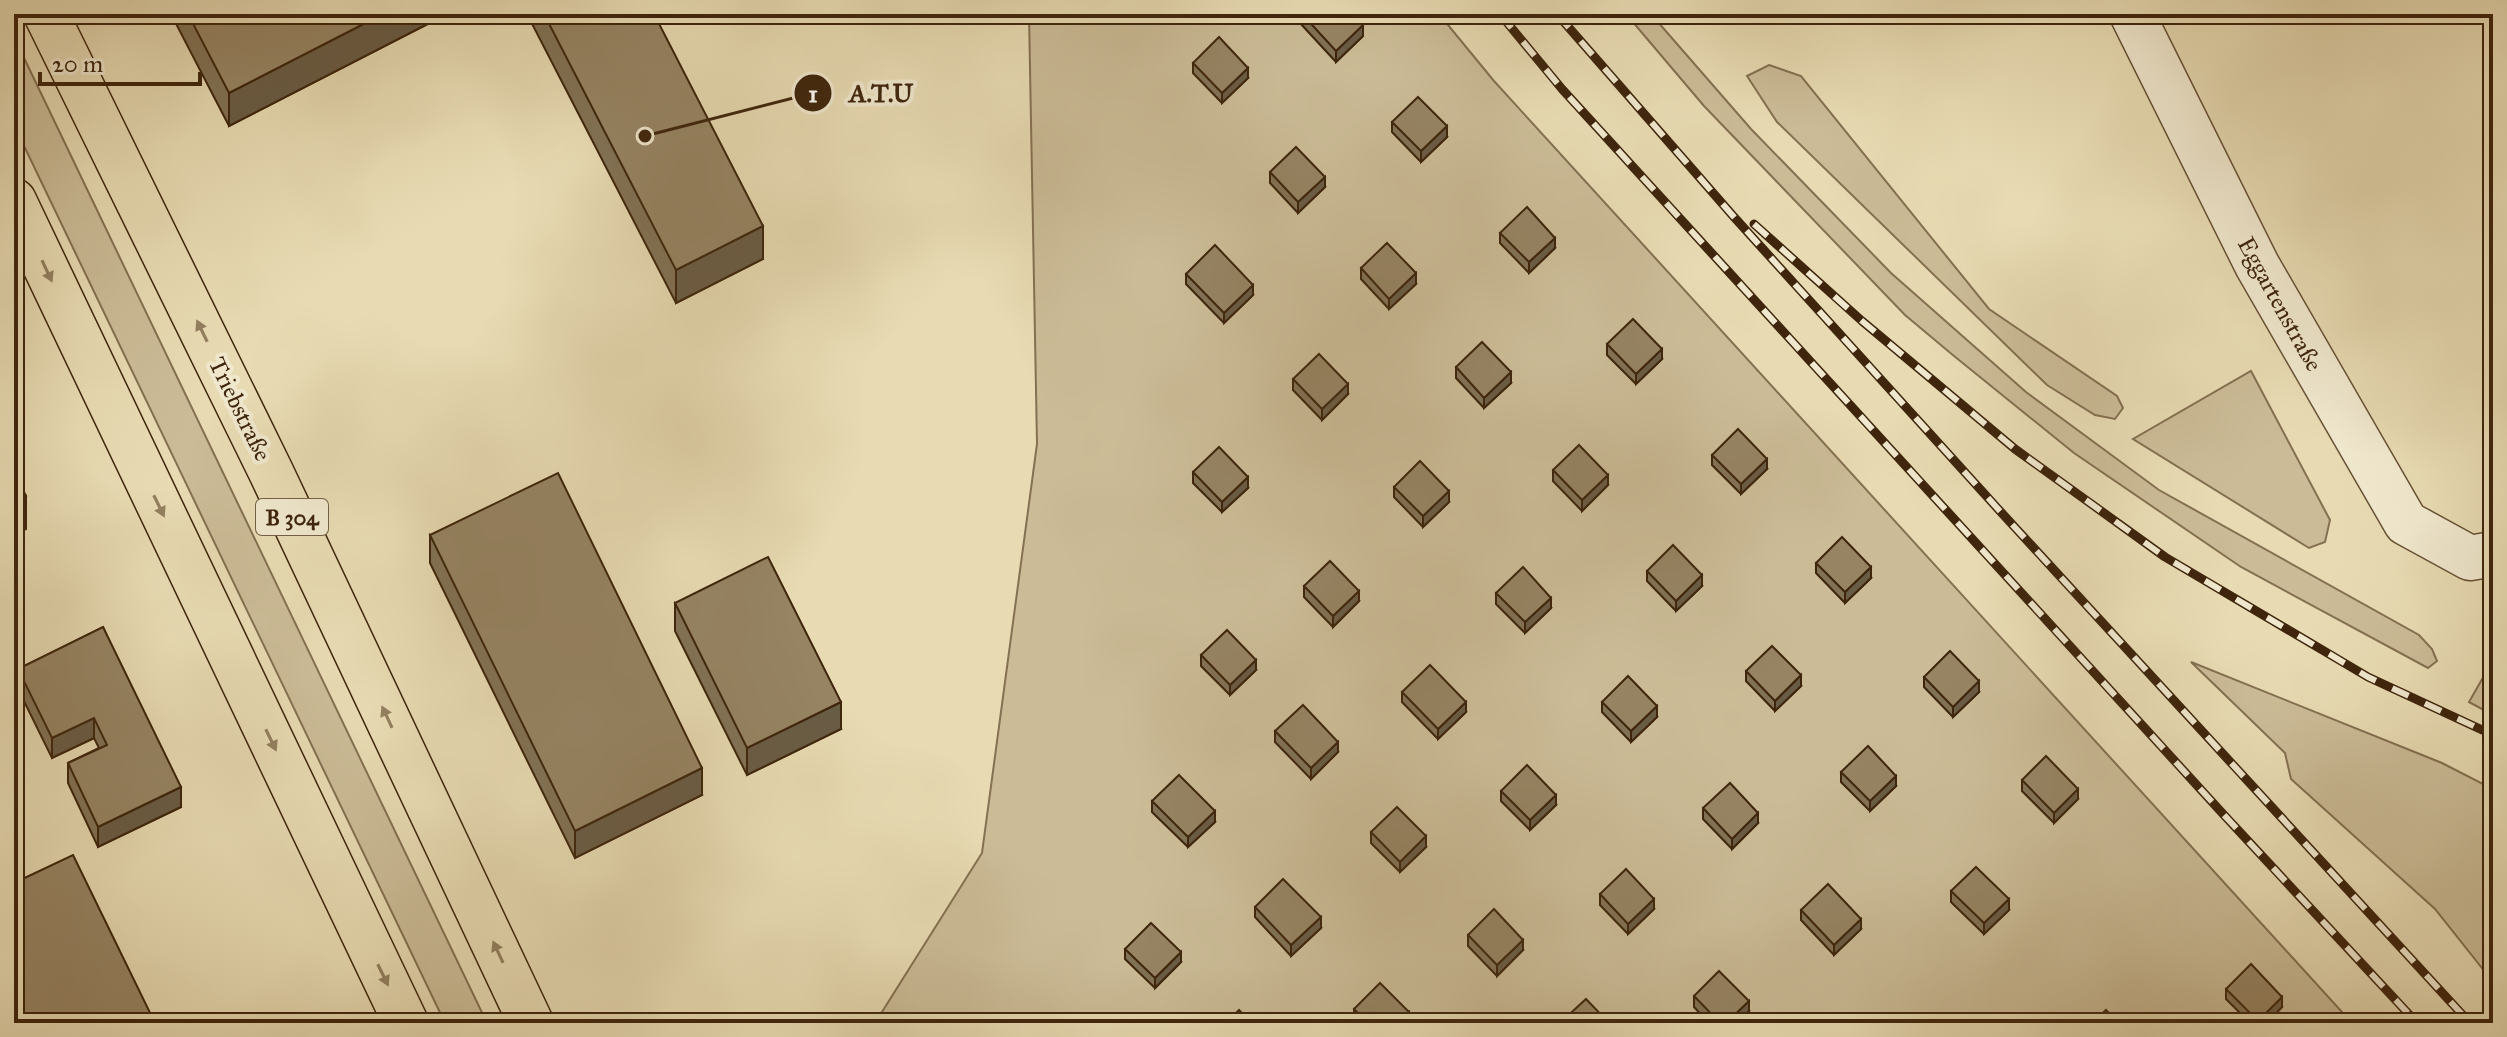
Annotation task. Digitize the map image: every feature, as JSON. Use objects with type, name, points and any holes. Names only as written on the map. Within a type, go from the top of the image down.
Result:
[{"type":"main road","name":"Triebstraße","points":[[46,14],[271,472],[531,1023]]},
{"type":"main road","points":[[14,201],[406,1023]]},
{"type":"street","name":"Eggartenstraße","points":[[2132,14],[2257,265],[2406,523],[2482,556]]},
{"type":"shaded area","points":[[1029,14],[1439,14],[1494,81],[2352,1023],[875,1023],[982,853],[1037,444]]},
{"type":"shaded area","points":[[1626,14],[1651,14],[1751,129],[1891,273],[2026,392],[2159,490],[2419,635],[2432,649],[2437,661],[2428,668],[2241,567],[2074,453],[1905,315],[1704,106]]},
{"type":"shaded area","points":[[14,37],[487,1023],[445,1023],[14,125]]},
{"type":"shaded area","points":[[1769,65],[1801,76],[1989,309],[2117,396],[2123,408],[2115,419],[2095,415],[2047,385],[1777,122],[1747,76]]},
{"type":"shaded area","points":[[2251,371],[2330,520],[2325,542],[2309,548],[2133,439]]},
{"type":"shaded area","points":[[2191,662],[2442,763],[2493,789],[2493,982],[2435,909],[2291,779],[2285,753]]},
{"type":"shaded area","points":[[2489,667],[2493,668],[2493,715],[2469,702]]},
{"type":"building","points":[[188,14],[383,14],[229,93]]},
{"type":"building","points":[[544,14],[654,14],[763,226],[676,270]]},
{"type":"building","points":[[1302,14],[1353,14],[1363,25],[1336,51]]},
{"type":"building","points":[[1219,37],[1248,68],[1222,93],[1193,63]]},
{"type":"building","points":[[1418,97],[1447,126],[1421,151],[1392,122]]},
{"type":"building","points":[[1296,147],[1325,177],[1298,202],[1270,172]]},
{"type":"building","points":[[1527,207],[1555,238],[1529,262],[1500,233]]},
{"type":"building","points":[[1387,243],[1416,273],[1389,299],[1361,268]]},
{"type":"building","points":[[1215,245],[1253,285],[1224,313],[1186,274]]},
{"type":"building","points":[[1633,319],[1662,349],[1636,374],[1607,344]]},
{"type":"building","points":[[1482,342],[1511,372],[1484,398],[1456,367]]},
{"type":"building","points":[[1319,354],[1348,384],[1322,409],[1293,379]]},
{"type":"building","points":[[1738,429],[1767,459],[1741,484],[1712,455]]},
{"type":"building","points":[[1579,445],[1608,475],[1582,500],[1553,470]]},
{"type":"building","points":[[1219,447],[1248,477],[1222,502],[1193,472]]},
{"type":"building","points":[[1420,461],[1449,491],[1423,516],[1394,487]]},
{"type":"building","points":[[14,472],[26,496],[14,501]]},
{"type":"building","points":[[558,473],[702,768],[575,831],[430,535]]},
{"type":"building","points":[[1842,537],[1871,567],[1845,592],[1816,563]]},
{"type":"building","points":[[1673,545],[1702,575],[1676,601],[1647,571]]},
{"type":"building","points":[[768,557],[841,702],[747,748],[675,603]]},
{"type":"building","points":[[1330,561],[1359,591],[1333,616],[1304,586]]},
{"type":"building","points":[[1523,567],[1551,598],[1525,622],[1496,593]]},
{"type":"building","points":[[103,627],[181,787],[98,827],[68,763],[107,745],[94,718],[52,738],[18,669]]},
{"type":"building","points":[[1227,630],[1256,660],[1230,685],[1201,655]]},
{"type":"building","points":[[1772,646],[1801,675],[1775,701],[1746,671]]},
{"type":"building","points":[[1950,651],[1979,681],[1953,707],[1924,677]]},
{"type":"building","points":[[1430,665],[1466,702],[1438,729],[1402,692]]},
{"type":"building","points":[[1628,676],[1657,706],[1631,731],[1602,702]]},
{"type":"building","points":[[1303,705],[1338,742],[1311,768],[1275,731]]},
{"type":"building","points":[[1868,746],[1896,776],[1870,801],[1841,772]]},
{"type":"building","points":[[2046,756],[2078,789],[2054,813],[2022,780]]},
{"type":"building","points":[[1527,765],[1556,795],[1530,820],[1501,791]]},
{"type":"building","points":[[1179,775],[1215,811],[1188,837],[1152,801]]},
{"type":"building","points":[[1730,783],[1758,813],[1732,839],[1703,808]]},
{"type":"building","points":[[1397,807],[1426,836],[1400,862],[1371,832]]},
{"type":"building","points":[[73,855],[155,1023],[20,1023],[14,1011],[14,883]]},
{"type":"building","points":[[1976,867],[2009,899],[1984,923],[1951,891]]},
{"type":"building","points":[[1626,869],[1654,899],[1628,924],[1600,894]]},
{"type":"building","points":[[1283,879],[1321,917],[1291,945],[1255,907]]},
{"type":"building","points":[[1828,884],[1861,919],[1834,945],[1801,910]]},
{"type":"building","points":[[1494,909],[1523,940],[1497,965],[1468,935]]},
{"type":"building","points":[[1151,923],[1181,952],[1155,978],[1125,949]]},
{"type":"building","points":[[2251,964],[2282,997],[2258,1021],[2226,989]]},
{"type":"building","points":[[1719,971],[1749,1001],[1726,1023],[1720,1023],[1694,996]]},
{"type":"building","points":[[1380,983],[1409,1012],[1399,1023],[1368,1023],[1354,1009]]},
{"type":"building","points":[[1586,999],[1609,1023],[1560,1023]]},
{"type":"building","points":[[1239,1010],[1251,1023],[1226,1023]]},
{"type":"building","points":[[2106,1010],[2119,1023],[2092,1023]]},
{"type":"railway","points":[[1500,14],[1562,89],[2417,1023]]},
{"type":"railway","points":[[1557,14],[1734,217],[1999,510],[2470,1023]]},
{"type":"railway","points":[[1754,224],[1862,321],[2015,449],[2165,557],[2368,677],[2493,735]]},
{"type":"place","name":"A.T.U","points":[[645,136]]}]
